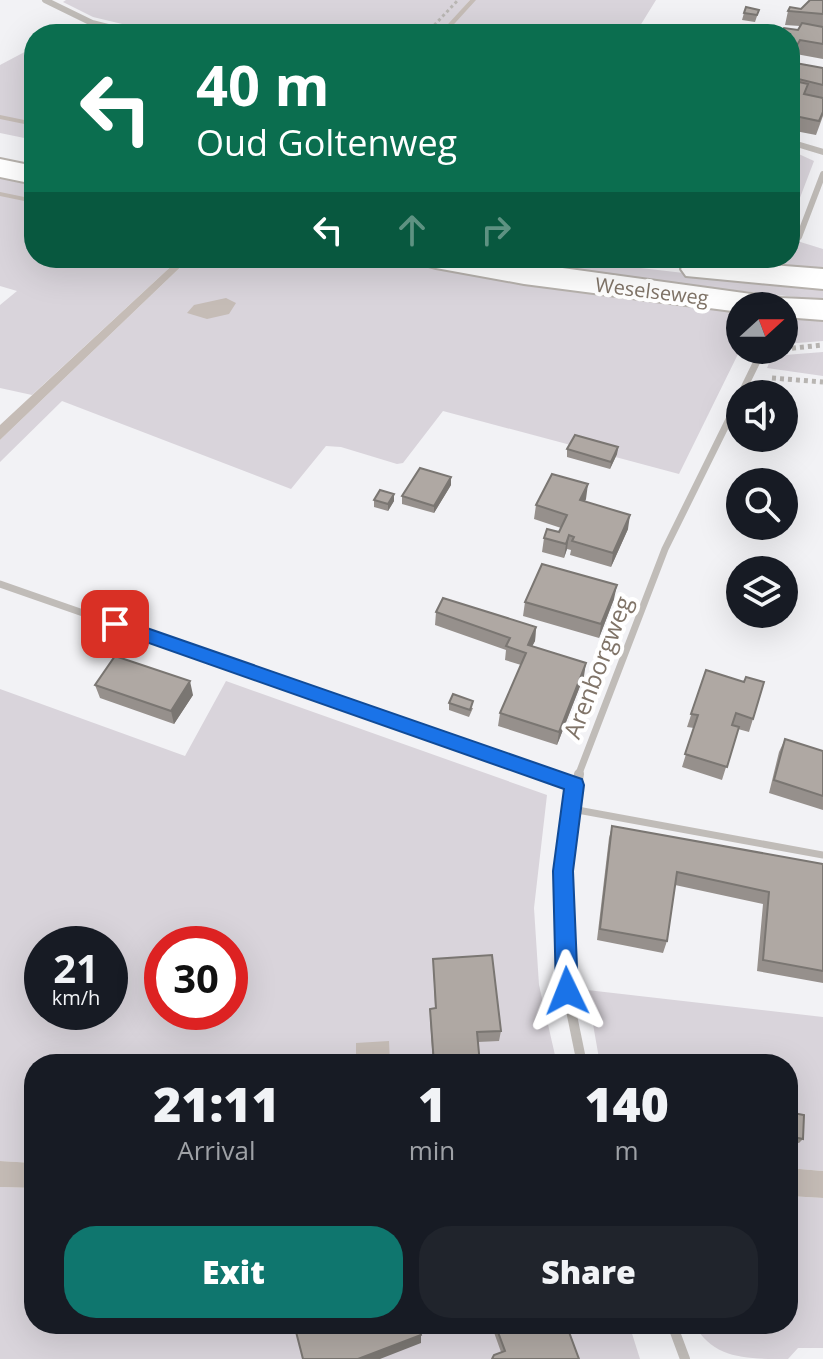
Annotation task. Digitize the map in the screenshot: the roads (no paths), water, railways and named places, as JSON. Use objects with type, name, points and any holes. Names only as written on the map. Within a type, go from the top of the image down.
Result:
[{"type":"main road","points":[[0,141],[24,146]]},
{"type":"main road","points":[[0,168],[24,173]]},
{"type":"main road","name":"Weselseweg","points":[[491,268],[726,300]]},
{"type":"main road","name":"Weselseweg","points":[[695,268],[823,279]]},
{"type":"main road","points":[[798,308],[823,310]]},
{"type":"street","points":[[45,0],[96,24]]},
{"type":"street","points":[[800,145],[823,152]]},
{"type":"street","points":[[800,234],[823,174]]},
{"type":"street","name":"Arenborgweg","points":[[580,1054],[567,991],[563,871],[575,785],[665,549],[726,426]]},
{"type":"street","points":[[0,584],[575,785]]},
{"type":"street","points":[[676,1334],[685,1359]]},
{"type":"lane","points":[[572,809],[823,855]]},
{"type":"waterway","points":[[451,24],[473,0]]},
{"type":"waterway","points":[[0,117],[24,122]]},
{"type":"waterway","points":[[0,194],[24,199]]}]
